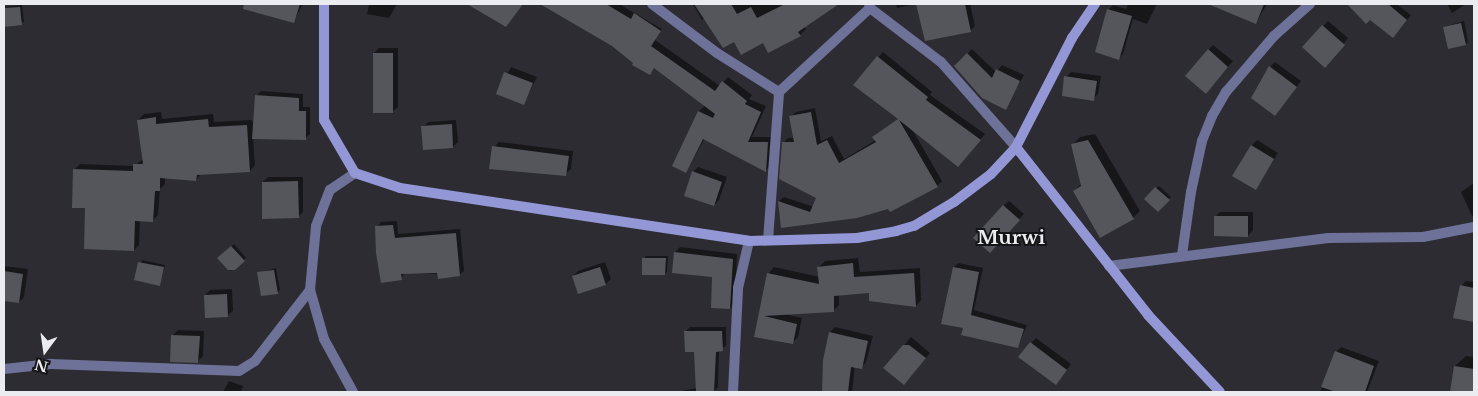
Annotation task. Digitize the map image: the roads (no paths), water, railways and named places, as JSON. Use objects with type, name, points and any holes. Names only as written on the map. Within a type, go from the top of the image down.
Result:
[{"type":"main road","points":[[324,4],[324,120],[355,173],[400,188],[749,241],[857,238],[914,226],[954,202],[991,174],[1016,147],[1072,38],[1095,4]]},
{"type":"main road","points":[[1016,147],[1148,315],[1220,392]]},
{"type":"street","points":[[652,4],[717,53],[779,92]]},
{"type":"street","points":[[1182,255],[1191,192],[1202,140],[1212,116],[1226,92],[1274,36],[1310,4]]},
{"type":"street","points":[[768,240],[779,92],[869,6],[941,62],[1016,147]]},
{"type":"street","points":[[353,392],[324,339],[310,290],[316,226],[330,190],[355,173]]},
{"type":"street","points":[[1109,266],[1182,255],[1328,238],[1423,237],[1474,227]]},
{"type":"street","points":[[733,392],[738,288],[749,241]]},
{"type":"street","points":[[4,369],[51,364],[239,371],[255,361],[310,290]]},
{"type":"district","name":"Murwi","points":[[1011,238]]}]
